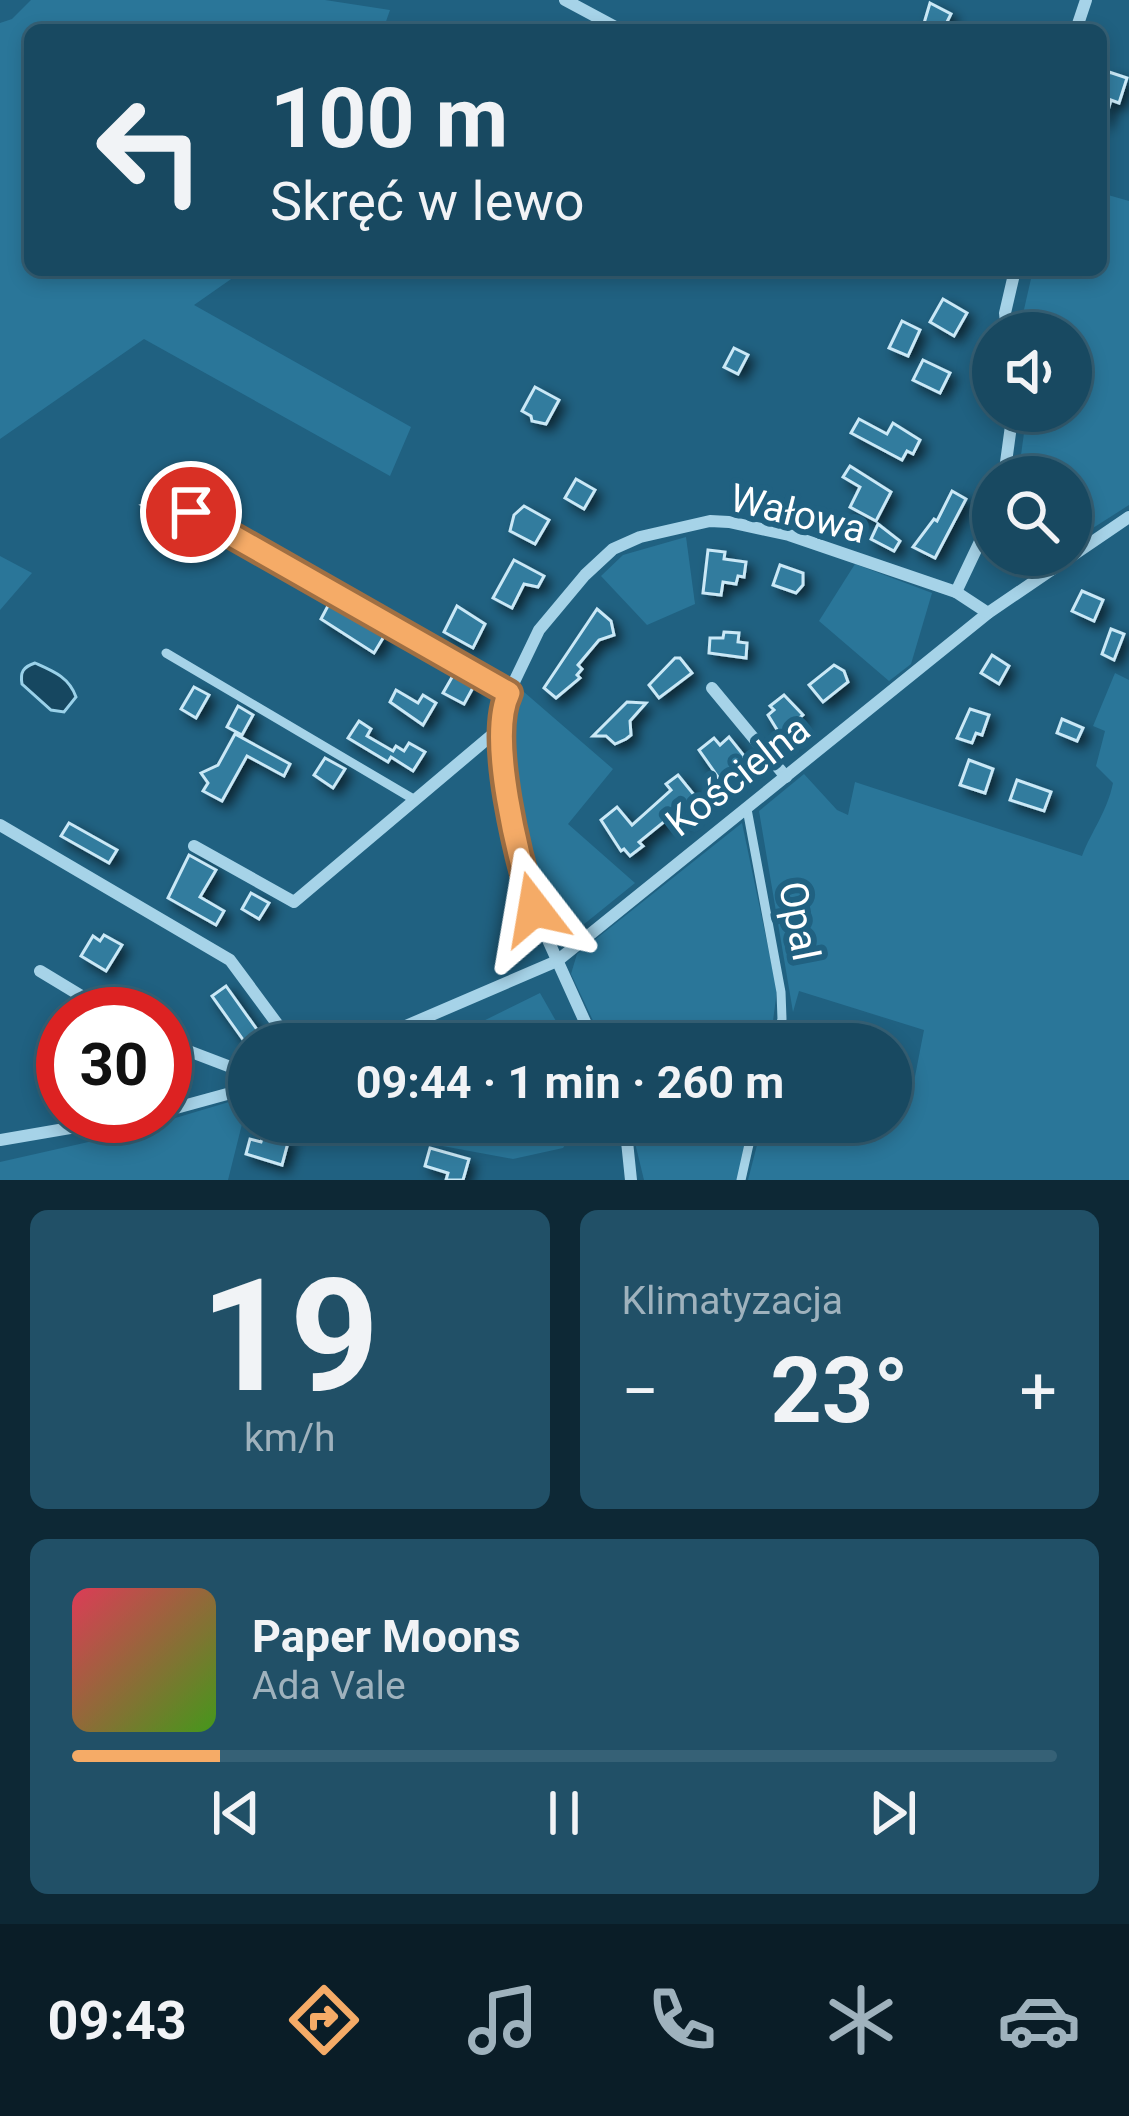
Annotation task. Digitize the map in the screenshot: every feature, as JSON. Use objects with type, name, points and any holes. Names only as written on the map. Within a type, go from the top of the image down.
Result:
[{"type":"street","points":[[565,0],[610,24]]},
{"type":"street","points":[[1005,312],[1014,276]]},
{"type":"street","name":"Kościelna","points":[[413,1023],[557,961],[988,613],[1129,517]]},
{"type":"street","name":"Wałowa","points":[[586,1023],[525,879],[499,729],[509,693],[538,630],[585,575],[613,549],[674,527],[710,521],[771,531],[956,592],[988,613]]},
{"type":"street","points":[[956,592],[972,558]]},
{"type":"street","points":[[712,688],[786,777]]},
{"type":"street","points":[[194,846],[294,902],[499,729]]},
{"type":"street","points":[[0,825],[230,960],[276,1023]]},
{"type":"street","points":[[40,971],[66,987]]},
{"type":"street","points":[[192,1052],[228,1066]]},
{"type":"street","points":[[192,1104],[228,1094]]},
{"type":"street","points":[[0,1140],[36,1134]]},
{"type":"street","points":[[627,1143],[631,1180]]},
{"type":"lane","points":[[191,512],[509,693]]},
{"type":"lane","points":[[166,653],[415,800]]},
{"type":"lane","name":"Opal","points":[[747,808],[782,992],[781,1023]]},
{"type":"lane","points":[[741,1180],[749,1143]]},
{"type":"shaded area","points":[[31,0],[325,0],[390,10],[385,24],[24,24],[24,276],[235,276],[194,305],[411,427],[390,476],[144,339],[0,439],[0,23],[12,19]]},
{"type":"shaded area","points":[[1107,195],[1129,201],[1129,505],[1092,529],[1092,456],[1021,456],[1024,432],[1092,432],[1092,312],[1023,312],[1032,276],[1107,276]]},
{"type":"shaded area","points":[[686,537],[695,604],[647,625],[601,576],[623,555]]},
{"type":"shaded area","points":[[0,556],[32,573],[0,610]]},
{"type":"shaded area","points":[[855,564],[932,593],[911,664],[889,681],[819,621]]},
{"type":"shaded area","points":[[35,663],[60,676],[73,690],[76,697],[64,712],[51,710],[22,684],[23,670]]},
{"type":"shaded area","points":[[1115,673],[1129,680],[1129,1180],[748,1180],[758,1143],[912,1143],[912,1092],[924,1030],[799,991],[793,1012],[759,811],[804,774],[837,810],[848,815],[855,782],[1082,856],[1113,783],[1096,766],[1105,731],[1093,726]]},
{"type":"shaded area","points":[[524,692],[613,769],[568,824],[635,883],[562,942],[555,938],[546,911],[520,815],[513,750]]},
{"type":"shaded area","points":[[742,823],[777,990],[773,1023],[594,1023],[571,974],[577,954]]},
{"type":"shaded area","points":[[540,993],[557,1023],[479,1023]]},
{"type":"shaded area","points":[[228,1102],[228,1143],[237,1143],[228,1180],[0,1180],[0,1162],[84,1143],[192,1143],[192,1113]]},
{"type":"shaded area","points":[[426,1143],[566,1143],[563,1148],[513,1159]]},
{"type":"shaded area","points":[[635,1143],[748,1143],[740,1180],[644,1180]]},
{"type":"building","points":[[930,3],[951,14],[946,24],[924,24]]},
{"type":"building","points":[[1109,72],[1127,78],[1119,103],[1111,100],[1107,114]]},
{"type":"building","points":[[943,299],[967,313],[954,336],[930,322]]},
{"type":"building","points":[[902,321],[920,330],[908,356],[889,348]]},
{"type":"building","points":[[734,348],[748,355],[738,374],[724,367]]},
{"type":"building","points":[[923,360],[950,373],[940,393],[913,380]]},
{"type":"building","points":[[535,387],[559,400],[546,424],[532,421],[522,411]]},
{"type":"building","points":[[859,419],[887,434],[893,423],[920,440],[913,454],[907,451],[902,460],[851,433]]},
{"type":"building","points":[[850,466],[891,492],[876,521],[850,507],[860,487],[843,477]]},
{"type":"building","points":[[576,479],[595,490],[584,509],[565,498]]},
{"type":"building","points":[[952,491],[966,499],[935,558],[913,547],[937,521]]},
{"type":"building","points":[[158,494],[183,506],[173,525],[153,524],[158,514],[142,505]]},
{"type":"building","points":[[524,506],[549,520],[535,544],[510,531],[514,515]]},
{"type":"building","points":[[878,524],[900,541],[894,551],[871,539]]},
{"type":"building","points":[[708,550],[725,552],[724,559],[746,562],[744,577],[738,576],[736,584],[723,582],[721,595],[703,593]]},
{"type":"building","points":[[514,560],[544,576],[538,587],[524,584],[512,608],[493,598]]},
{"type":"building","points":[[780,565],[803,573],[803,585],[796,593],[773,585]]},
{"type":"building","points":[[1082,591],[1103,600],[1094,621],[1072,611]]},
{"type":"building","points":[[330,602],[386,633],[374,653],[321,619]]},
{"type":"building","points":[[457,606],[485,624],[473,648],[444,632]]},
{"type":"building","points":[[597,609],[611,621],[614,635],[599,640],[578,665],[580,678],[556,698],[544,688]]},
{"type":"building","points":[[1111,629],[1124,634],[1114,660],[1102,654]]},
{"type":"building","points":[[724,632],[739,633],[738,642],[747,643],[746,658],[709,653],[710,638],[723,638]]},
{"type":"building","points":[[992,655],[1009,666],[999,684],[981,673]]},
{"type":"building","points":[[675,658],[692,673],[659,698],[649,685]]},
{"type":"building","points":[[834,665],[844,671],[848,682],[823,702],[809,685]]},
{"type":"building","points":[[455,672],[475,684],[464,704],[443,693]]},
{"type":"building","points":[[194,687],[209,695],[196,718],[181,709]]},
{"type":"building","points":[[396,690],[418,703],[423,695],[436,703],[423,725],[390,702]]},
{"type":"building","points":[[784,695],[803,715],[789,727],[794,733],[784,741],[768,715],[774,710],[770,706]]},
{"type":"building","points":[[627,702],[646,703],[630,721],[631,735],[615,744],[606,736],[593,736]]},
{"type":"building","points":[[238,706],[253,715],[242,735],[227,727]]},
{"type":"building","points":[[970,709],[989,715],[982,735],[976,733],[972,743],[957,738]]},
{"type":"building","points":[[1062,719],[1083,728],[1077,741],[1057,733]]},
{"type":"building","points":[[359,721],[371,729],[367,736],[393,751],[396,746],[404,751],[409,743],[425,752],[413,771],[348,738]]},
{"type":"building","points":[[235,734],[290,764],[284,776],[247,756],[222,801],[203,791],[208,783],[201,773],[218,765]]},
{"type":"building","points":[[729,737],[745,757],[730,769],[735,775],[723,784],[699,750],[714,738],[720,745]]},
{"type":"building","points":[[325,758],[345,769],[333,788],[314,775]]},
{"type":"building","points":[[969,760],[993,769],[985,793],[960,785]]},
{"type":"building","points":[[678,775],[695,796],[685,804],[690,811],[676,822],[671,816],[639,842],[643,846],[630,856],[621,851],[601,820],[617,807],[632,825],[671,790],[666,784]]},
{"type":"building","points":[[1017,780],[1051,792],[1044,811],[1010,800]]},
{"type":"building","points":[[69,823],[117,850],[109,863],[61,836]]},
{"type":"building","points":[[189,855],[216,870],[200,897],[224,911],[216,925],[168,898]]},
{"type":"building","points":[[251,893],[269,903],[259,919],[242,909]]},
{"type":"building","points":[[104,935],[122,945],[106,971],[81,956],[93,936],[100,941]]},
{"type":"building","points":[[226,986],[252,1023],[231,1023],[212,996]]},
{"type":"building","points":[[249,1143],[288,1143],[282,1165],[246,1154]]},
{"type":"building","points":[[430,1148],[469,1159],[463,1180],[446,1180],[448,1173],[425,1166]]},
{"type":"route","points":[[191,512],[509,693],[499,729],[517,841],[534,909]]}]
